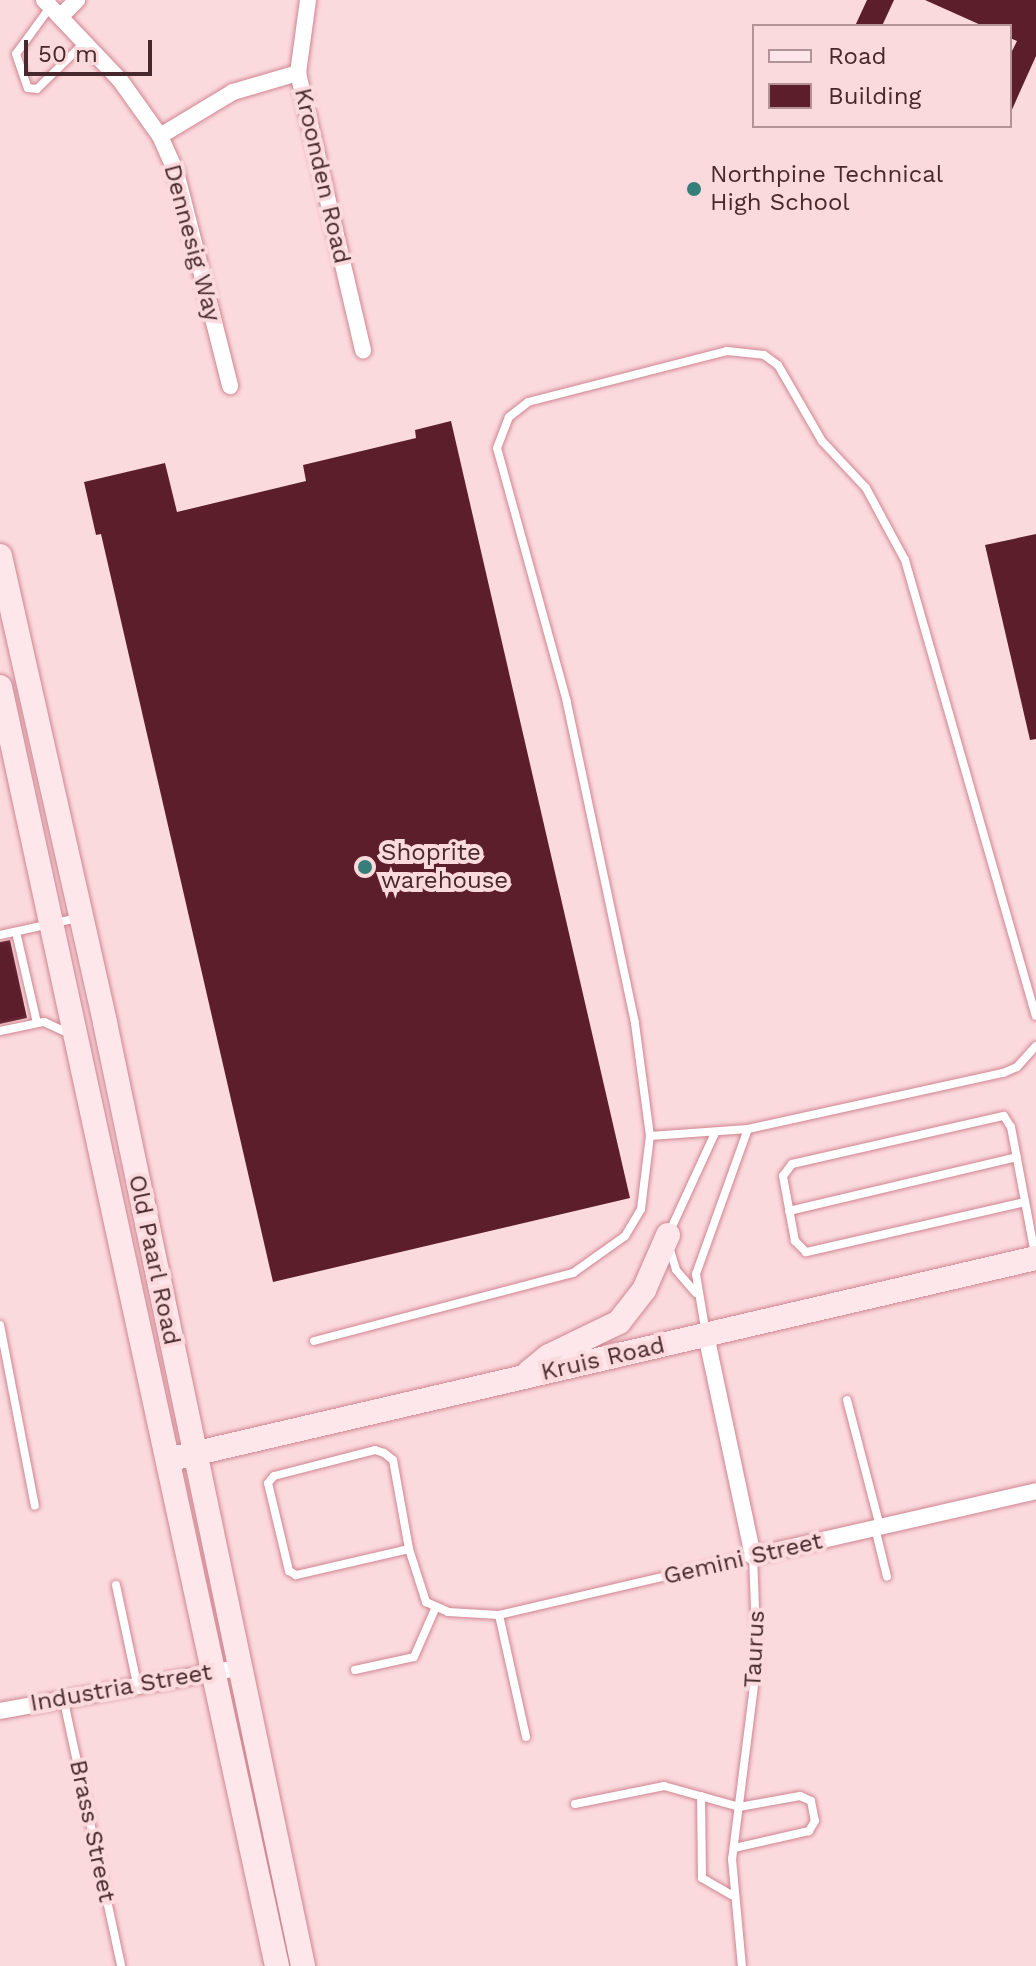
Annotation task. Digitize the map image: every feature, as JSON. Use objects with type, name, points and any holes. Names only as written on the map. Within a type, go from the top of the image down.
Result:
[{"type":"main road","name":"Old Paarl Road","points":[[0,556],[82,917],[303,1966]]},
{"type":"main road","name":"Old Paarl Road","points":[[0,687],[170,1459],[277,1966]]},
{"type":"main road","points":[[521,1379],[549,1356],[619,1322],[644,1290],[668,1235]]},
{"type":"main road","name":"Kruis Road","points":[[170,1459],[1036,1258]]},
{"type":"street","points":[[52,7],[77,0]]},
{"type":"street","name":"Kroonden Road","points":[[308,0],[298,73],[363,351]]},
{"type":"street","name":"Dennesig Way","points":[[52,7],[86,42],[160,136],[176,172],[230,386]]},
{"type":"street","points":[[160,136],[233,92],[298,73]]},
{"type":"street","name":"Taurus","points":[[706,1335],[753,1556]]},
{"type":"street","name":"Gemini Street","points":[[753,1556],[1036,1491]]},
{"type":"street","name":"Industria Street","points":[[0,1711],[62,1697],[241,1667]]},
{"type":"lane","points":[[52,7],[16,54],[28,88],[37,89],[86,42]]},
{"type":"lane","points":[[314,1341],[481,1301],[573,1273],[600,1258],[625,1236],[641,1209],[650,1136],[635,1023],[567,702],[497,448],[509,417],[528,402],[727,351],[764,355],[778,365],[822,441],[866,488],[905,560],[1036,1016]]},
{"type":"lane","points":[[0,935],[82,917]]},
{"type":"lane","points":[[16,932],[37,1023]]},
{"type":"lane","points":[[0,1031],[37,1023],[62,1029],[80,1048]]},
{"type":"lane","points":[[650,1136],[748,1129],[1003,1073],[1017,1067],[1036,1046]]},
{"type":"lane","points":[[1025,1202],[806,1252],[797,1246],[783,1176],[792,1164],[1004,1116],[1017,1157],[1036,1258]]},
{"type":"lane","points":[[706,1335],[696,1293],[702,1250],[748,1129]]},
{"type":"lane","points":[[696,1293],[676,1270],[668,1235],[715,1133]]},
{"type":"lane","points":[[789,1211],[1017,1157]]},
{"type":"lane","points":[[1023,1189],[1036,1186]]},
{"type":"lane","points":[[0,1325],[35,1506]]},
{"type":"lane","points":[[847,1400],[887,1577]]},
{"type":"lane","points":[[355,1670],[414,1657],[435,1609],[426,1602],[409,1549],[393,1460],[375,1450],[274,1476],[268,1483],[289,1571],[296,1575],[409,1549]]},
{"type":"lane","name":"Gemini Street","points":[[435,1609],[499,1615],[753,1556]]},
{"type":"lane","name":"Taurus","points":[[742,1966],[732,1895],[734,1848],[757,1662],[753,1556]]},
{"type":"lane","points":[[116,1585],[137,1684]]},
{"type":"lane","points":[[499,1615],[526,1737]]},
{"type":"lane","name":"Brass Street","points":[[62,1697],[121,1966]]},
{"type":"lane","points":[[575,1804],[664,1786],[739,1807],[804,1796],[811,1801],[815,1821],[809,1831],[734,1848]]},
{"type":"lane","points":[[701,1796],[702,1878],[732,1895]]},
{"type":"building","points":[[867,0],[894,0],[883,24],[856,24]]},
{"type":"building","points":[[925,0],[1036,0],[1036,56],[1012,110],[1012,51],[1017,41],[1012,39],[1012,24],[979,24]]},
{"type":"building","name":"Shoprite warehouse","points":[[451,421],[630,1198],[273,1282],[101,534],[96,535],[84,482],[165,463],[177,512],[306,481],[303,465],[416,438],[415,430]]},
{"type":"building","points":[[1036,534],[1036,739],[1030,740],[985,545]]},
{"type":"building","points":[[10,940],[27,1018],[0,1024],[0,942]]},
{"type":"place","name":"Northpine Technical High School","points":[[694,189]]},
{"type":"place","name":"Shoprite warehouse","points":[[365,867]]}]
